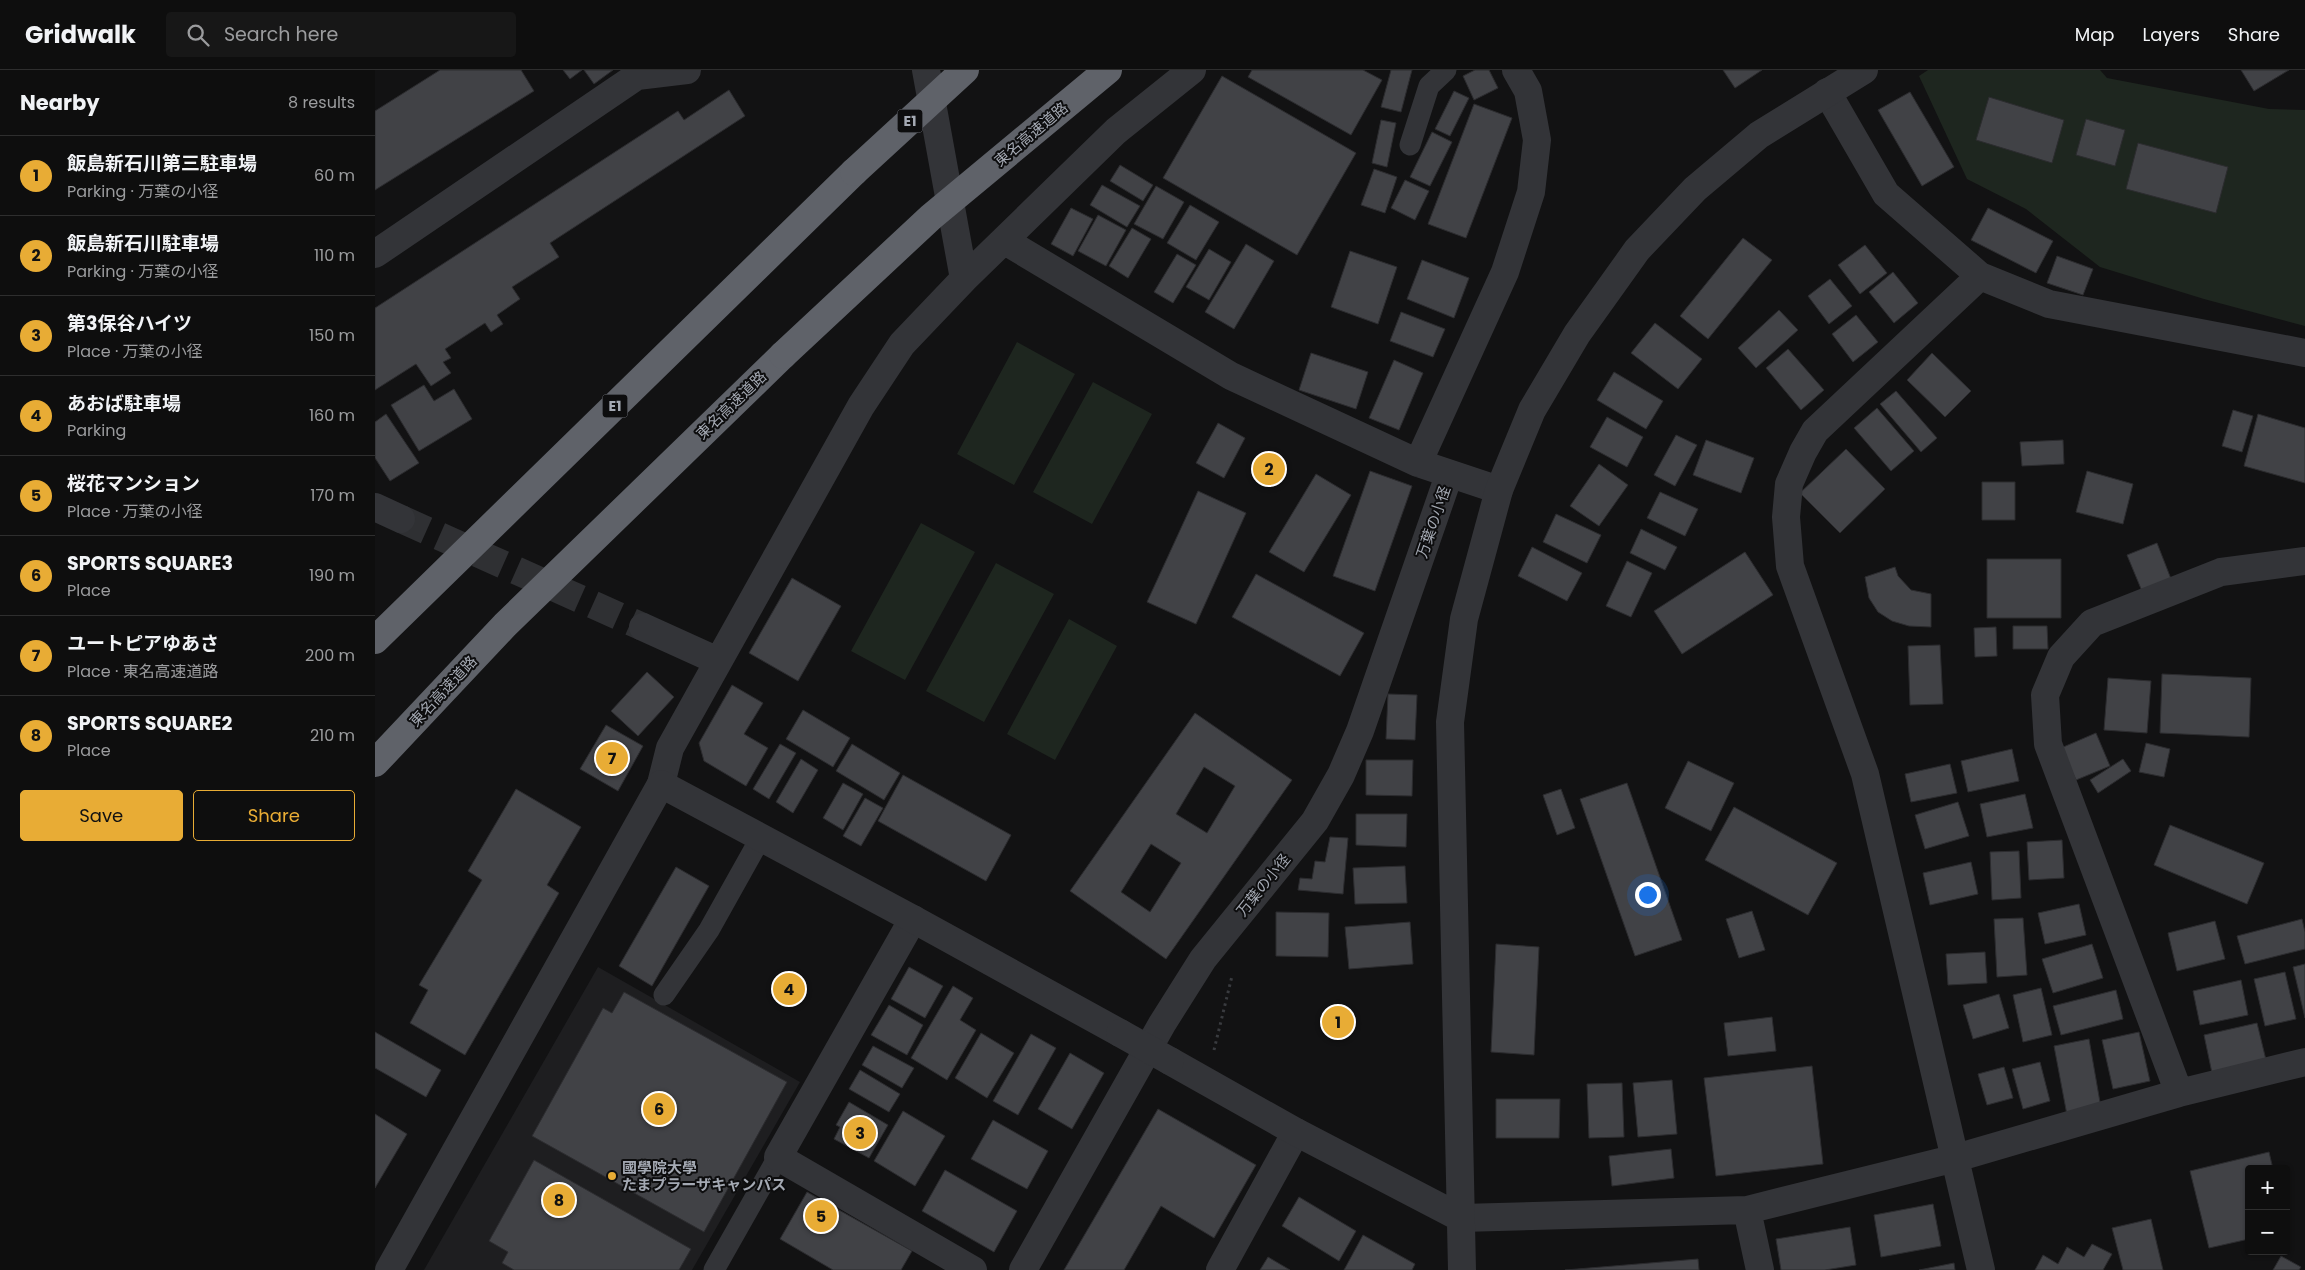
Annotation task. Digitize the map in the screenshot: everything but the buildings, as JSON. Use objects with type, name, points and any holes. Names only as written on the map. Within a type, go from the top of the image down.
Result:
[{"type":"highway","name":"E1","points":[[375,640],[855,172],[965,70]]},
{"type":"highway","name":"東名高速道路","points":[[375,763],[505,625],[783,355],[931,217],[1108,70]]},
{"type":"street","points":[[375,254],[637,76],[687,70]]},
{"type":"street","points":[[926,70],[964,279]]},
{"type":"street","points":[[389,1270],[661,784],[669,748],[866,398],[902,344],[964,279],[1116,131],[1192,70]]},
{"type":"street","points":[[1419,463],[1505,272],[1531,192],[1537,140],[1528,91],[1516,70]]},
{"type":"street","points":[[1462,1270],[1450,722],[1463,619],[1499,490],[1533,410],[1577,334],[1637,250],[1695,189],[1759,135],[1864,70]]},
{"type":"street","points":[[1827,92],[1886,194],[1980,276],[2049,304],[2305,352]]},
{"type":"street","points":[[1005,241],[1231,376],[1419,463],[1449,475],[1499,490]]},
{"type":"street","points":[[1980,276],[1815,431],[1803,452],[1789,484],[1785,517],[1790,566],[1865,774],[1981,1270]]},
{"type":"street","name":"万葉の小径","points":[[1023,1270],[1163,1024],[1203,959],[1315,821],[1341,775],[1360,731],[1449,475]]},
{"type":"street","points":[[375,507],[401,519]]},
{"type":"street","points":[[2179,1093],[2048,744],[2045,695],[2061,657],[2092,623],[2221,572],[2305,561]]},
{"type":"street","points":[[643,627],[718,661]]},
{"type":"street","points":[[661,784],[760,839],[913,919],[1296,1132],[1461,1218],[1747,1210],[1956,1158],[2179,1093],[2305,1062]]},
{"type":"street","points":[[913,919],[778,1157],[944,1263],[973,1270]]},
{"type":"street","points":[[1220,1270],[1296,1132]]},
{"type":"street","points":[[1747,1210],[1760,1270]]},
{"type":"lane","points":[[1410,144],[1429,86],[1446,70]]},
{"type":"lane","points":[[664,995],[709,930],[760,839]]},
{"type":"lane","points":[[714,1270],[778,1157]]},
{"type":"path","points":[[1200,1077],[1214,1052],[1238,955],[1221,936]]},
{"type":"shaded area","points":[[1928,70],[2100,70],[2107,78],[2269,109],[2305,110],[2305,326],[2204,299],[2100,267],[2026,209],[1967,179],[1919,76]]},
{"type":"shaded area","points":[[1017,342],[1075,374],[1014,485],[957,454]]},
{"type":"shaded area","points":[[1093,382],[1152,414],[1092,524],[1033,492]]},
{"type":"shaded area","points":[[921,523],[975,552],[905,680],[851,651]]},
{"type":"shaded area","points":[[996,563],[1054,594],[984,722],[926,691]]},
{"type":"shaded area","points":[[1069,619],[1117,646],[1055,760],[1007,734]]},
{"type":"shaded area","name":"國學院大學 たまプラーザキャンパス","points":[[598,967],[800,1082],[692,1270],[424,1270]]},
{"type":"tunnel","points":[[401,519],[643,627]]},
{"type":"place","name":"飯島新石川駐車場","points":[[1269,469]]},
{"type":"place","name":"ユートピアゆあさ","points":[[612,758]]},
{"type":"place","name":"あおば駐車場","points":[[789,989]]},
{"type":"place","name":"飯島新石川第三駐車場","points":[[1338,1022]]},
{"type":"place","name":"SPORTS SQUARE3","points":[[659,1109]]},
{"type":"place","name":"第3保谷ハイツ","points":[[860,1133]]},
{"type":"place","name":"國學院大學 たまプラーザキャンパス","points":[[612,1176]]},
{"type":"place","name":"SPORTS SQUARE2","points":[[559,1200]]},
{"type":"place","name":"桜花マンション","points":[[821,1216]]}]
